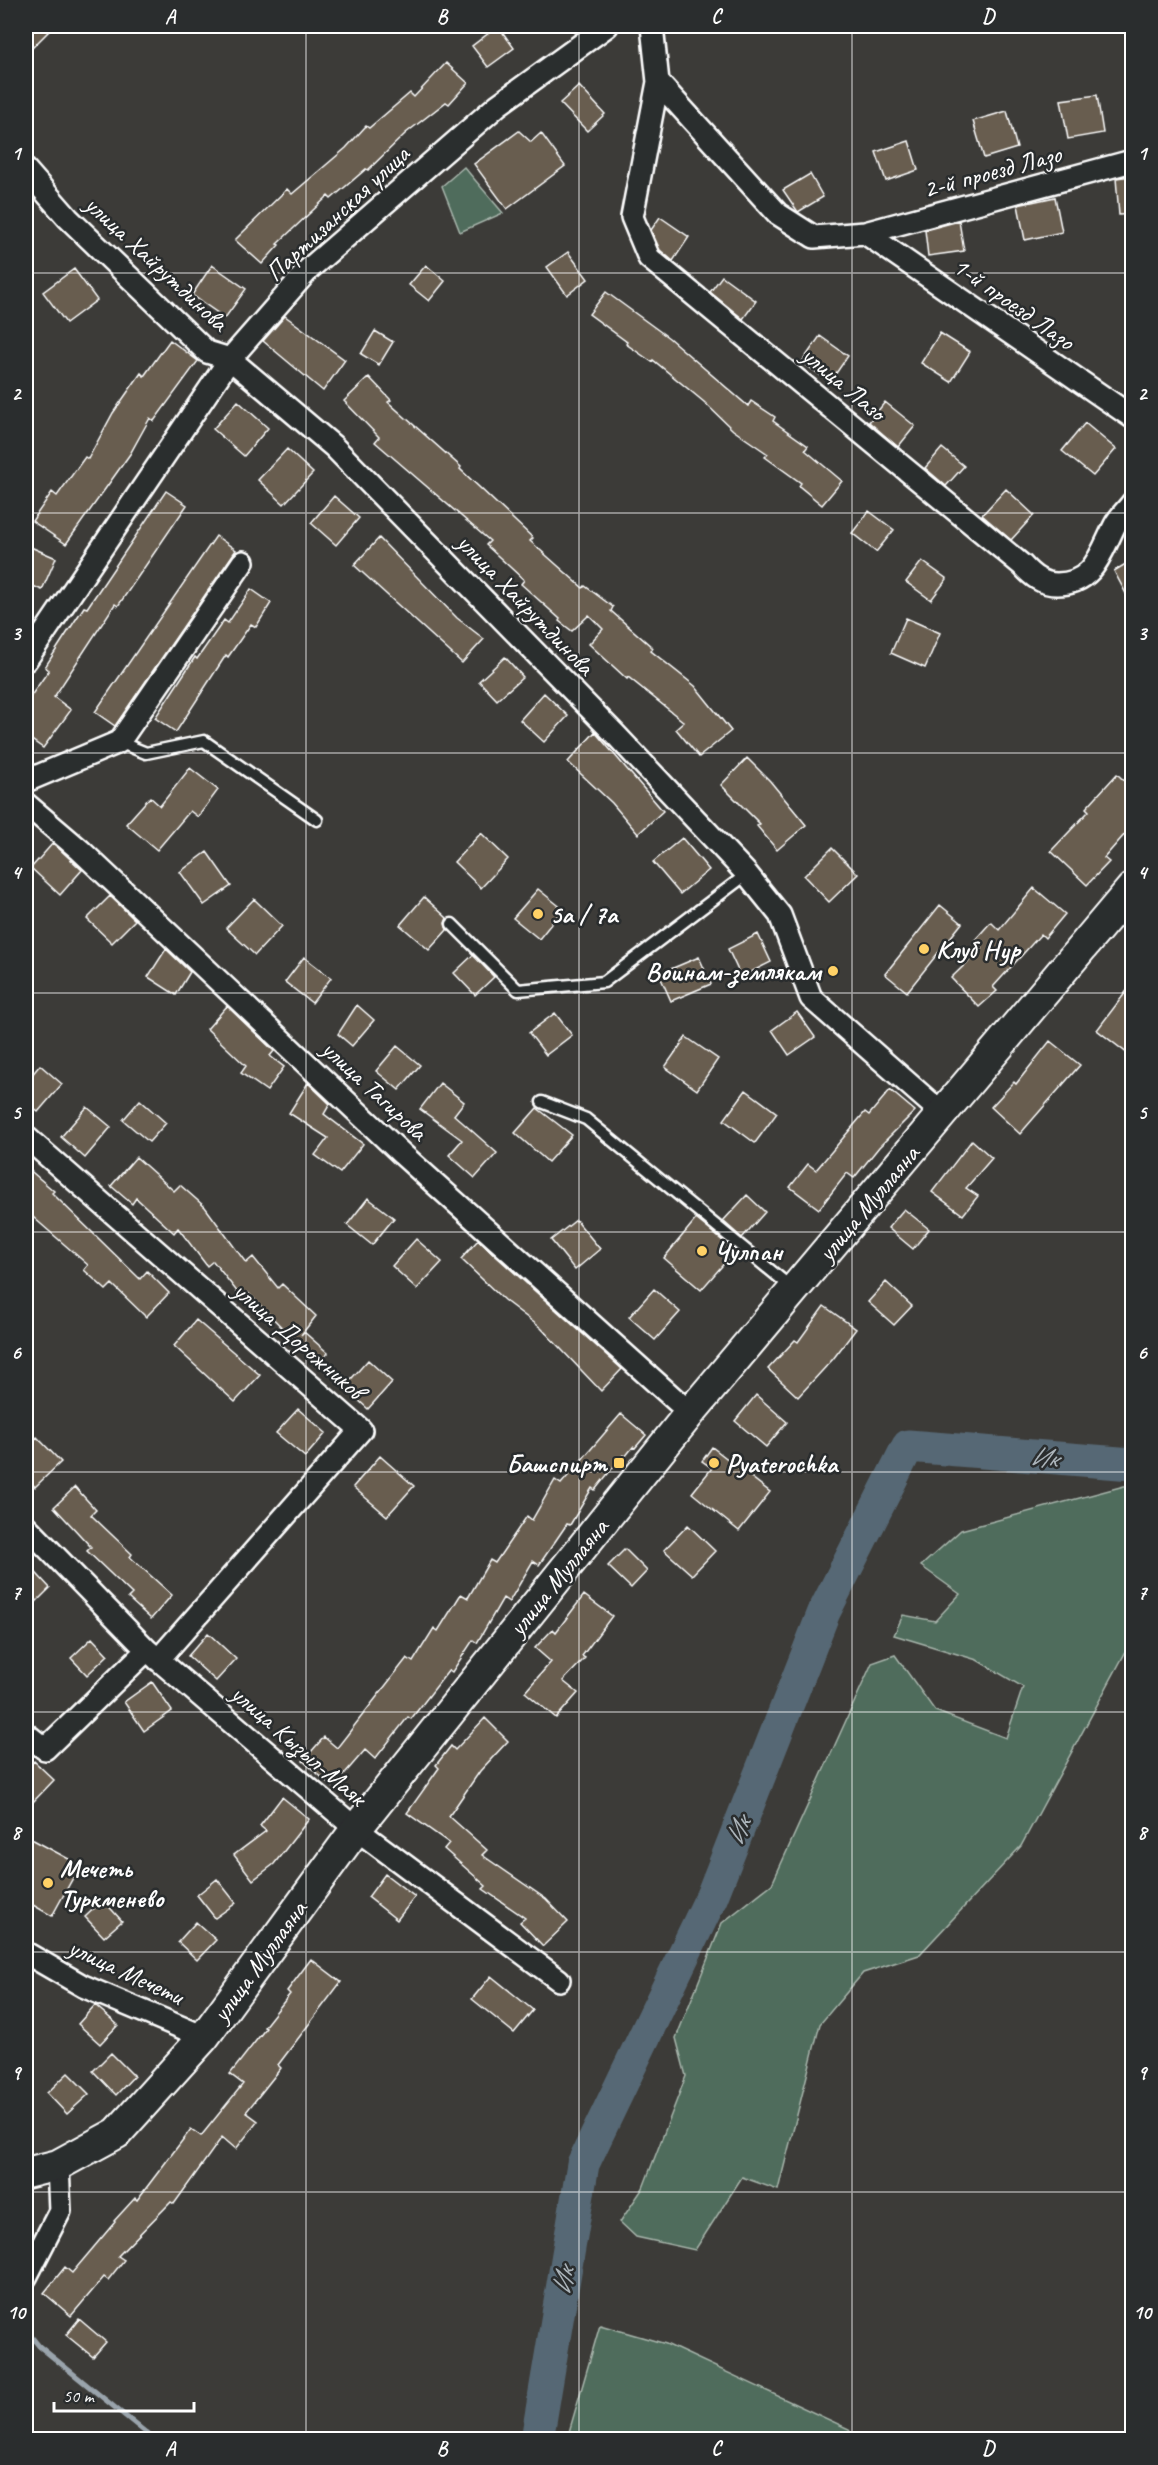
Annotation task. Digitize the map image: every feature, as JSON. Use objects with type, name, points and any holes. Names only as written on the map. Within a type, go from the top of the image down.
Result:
[{"type":"main road","name":"улица Муллаяна","points":[[26,2173],[58,2165],[117,2133],[204,2037],[356,1829],[690,1413],[1132,888]]},
{"type":"street","name":"Партизанская улица","points":[[26,660],[230,359],[309,269],[498,105],[607,26]]},
{"type":"street","name":"улица Лазо","points":[[652,26],[658,82],[632,218],[649,258],[1022,565],[1034,578],[1052,584],[1070,584],[1086,576],[1105,550],[1116,524],[1132,503]]},
{"type":"street","name":"2-й проезд Лазо","points":[[658,82],[778,214],[814,237],[865,233],[1132,161]]},
{"type":"street","name":"улица Хайрутдинова","points":[[26,170],[68,218],[207,352],[230,359],[333,446],[615,734],[747,873],[780,915],[811,998],[943,1114]]},
{"type":"street","name":"1-й проезд Лазо","points":[[865,233],[1132,417]]},
{"type":"street","points":[[26,781],[119,742],[243,562]]},
{"type":"street","name":"улица Тагирова","points":[[26,804],[80,850],[402,1154],[690,1413]]},
{"type":"street","name":"улица Дорожников","points":[[26,1137],[361,1430],[153,1655],[45,1749],[26,1734]]},
{"type":"street","name":"улица Кызыл-Маяк","points":[[26,1526],[153,1655],[356,1829],[559,1980]]},
{"type":"street","name":"улица Мечети","points":[[26,1953],[83,1986],[204,2037]]},
{"type":"street","points":[[26,2277],[60,2211],[58,2165]]},
{"type":"lane","points":[[119,742],[146,753],[204,741],[317,820]]},
{"type":"lane","points":[[452,924],[518,990],[604,982],[747,873]]},
{"type":"lane","points":[[542,1102],[586,1119],[794,1290]]},
{"type":"green space","points":[[464,167],[503,213],[460,232],[442,186]]},
{"type":"green space","points":[[1124,1486],[1132,1486],[1132,1640],[1021,1846],[919,1955],[863,1973],[820,2024],[778,2190],[742,2177],[695,2250],[636,2237],[620,2222],[643,2188],[686,2076],[676,2038],[722,1923],[772,1884],[872,1663],[895,1655],[935,1711],[1006,1738],[1023,1687],[977,1660],[894,1635],[903,1615],[935,1621],[960,1594],[921,1566],[961,1530]]},
{"type":"green space","points":[[600,2325],[666,2344],[849,2429],[856,2439],[567,2439]]},
{"type":"building","points":[[26,26],[54,26],[26,54]]},
{"type":"building","points":[[498,26],[514,48],[488,67],[472,46]]},
{"type":"building","points":[[446,63],[468,83],[449,104],[446,102],[406,133],[368,170],[366,169],[331,199],[328,196],[277,244],[279,245],[262,264],[235,240],[287,189],[292,194],[346,148],[366,126],[369,128],[410,93],[414,97]]},
{"type":"building","points":[[579,86],[605,114],[587,131],[560,103]]},
{"type":"building","points":[[1097,95],[1103,133],[1068,139],[1061,100]]},
{"type":"building","points":[[1007,111],[1017,148],[984,158],[973,121]]},
{"type":"building","points":[[519,131],[531,142],[541,133],[565,166],[507,209],[474,164]]},
{"type":"building","points":[[909,141],[918,170],[886,181],[876,152]]},
{"type":"building","points":[[810,174],[823,197],[798,212],[783,190]]},
{"type":"building","points":[[1132,176],[1132,214],[1119,215],[1116,178]]},
{"type":"building","points":[[1055,197],[1062,232],[1025,240],[1018,205]]},
{"type":"building","points":[[660,217],[689,237],[673,261],[660,250],[651,230]]},
{"type":"building","points":[[959,221],[964,251],[928,256],[925,230]]},
{"type":"building","points":[[568,252],[588,279],[567,295],[547,267]]},
{"type":"building","points":[[212,265],[246,289],[225,318],[192,295]]},
{"type":"building","points":[[426,265],[445,281],[429,301],[409,285]]},
{"type":"building","points":[[74,269],[97,300],[66,323],[43,292]]},
{"type":"building","points":[[722,276],[756,301],[743,319],[710,292]]},
{"type":"building","points":[[606,292],[669,338],[748,406],[751,401],[775,417],[773,421],[808,446],[805,450],[842,481],[822,505],[799,486],[801,483],[765,457],[768,454],[733,430],[704,402],[653,360],[652,362],[626,344],[627,342],[589,314]]},
{"type":"building","points":[[285,316],[345,360],[323,391],[263,341]]},
{"type":"building","points":[[375,331],[393,342],[379,365],[361,354]]},
{"type":"building","points":[[940,333],[970,352],[951,382],[921,363]]},
{"type":"building","points":[[820,336],[848,356],[830,382],[802,362]]},
{"type":"building","points":[[170,340],[198,361],[154,421],[150,418],[130,454],[66,544],[32,521],[52,492],[57,496],[85,457],[88,459],[113,413],[141,373],[144,376]]},
{"type":"building","points":[[369,377],[391,400],[388,402],[461,467],[460,469],[533,538],[530,541],[583,588],[585,586],[613,607],[611,611],[653,648],[651,651],[695,686],[731,731],[699,757],[676,729],[684,722],[628,677],[627,679],[589,644],[603,629],[589,615],[572,631],[559,621],[560,619],[521,584],[524,580],[486,545],[490,541],[375,442],[379,437],[344,401]]},
{"type":"building","points":[[238,401],[268,428],[244,456],[213,429]]},
{"type":"building","points":[[885,402],[915,426],[898,447],[869,422]]},
{"type":"building","points":[[1085,423],[1116,449],[1093,476],[1062,451]]},
{"type":"building","points":[[942,448],[964,466],[946,486],[925,468]]},
{"type":"building","points":[[287,449],[313,473],[284,504],[258,480]]},
{"type":"building","points":[[1006,489],[1034,515],[1011,540],[982,515]]},
{"type":"building","points":[[166,491],[187,505],[118,606],[115,604],[54,697],[71,710],[43,748],[26,736],[26,703],[49,670],[45,667],[84,607],[87,608]]},
{"type":"building","points":[[334,496],[359,518],[336,545],[311,523]]},
{"type":"building","points":[[869,511],[894,530],[876,552],[852,533]]},
{"type":"building","points":[[216,536],[236,550],[115,726],[95,712]]},
{"type":"building","points":[[379,538],[457,618],[484,639],[462,663],[354,565]]},
{"type":"building","points":[[26,545],[56,558],[42,590],[26,583]]},
{"type":"building","points":[[1132,560],[1132,605],[1114,571]]},
{"type":"building","points":[[922,561],[947,579],[931,600],[906,582]]},
{"type":"building","points":[[251,589],[271,603],[256,627],[251,624],[228,657],[226,655],[176,732],[155,718],[195,657],[197,659],[224,620],[228,623]]},
{"type":"building","points":[[906,618],[940,633],[925,668],[891,653]]},
{"type":"building","points":[[505,657],[523,677],[497,700],[479,681]]},
{"type":"building","points":[[544,693],[568,716],[544,742],[520,720]]},
{"type":"building","points":[[595,732],[663,811],[638,834],[612,803],[568,762]]},
{"type":"building","points":[[747,758],[770,781],[806,825],[777,850],[757,826],[760,824],[721,785]]},
{"type":"building","points":[[190,768],[218,790],[198,817],[190,811],[157,850],[126,824],[150,797],[160,806]]},
{"type":"building","points":[[1117,774],[1132,788],[1132,826],[1104,858],[1109,862],[1087,885],[1051,851],[1089,811],[1086,808]]},
{"type":"building","points":[[481,833],[508,859],[481,888],[454,862]]},
{"type":"building","points":[[682,838],[709,870],[680,894],[653,862]]},
{"type":"building","points":[[53,843],[82,870],[60,895],[31,868]]},
{"type":"building","points":[[832,848],[858,874],[829,902],[804,876]]},
{"type":"building","points":[[207,852],[231,886],[204,905],[180,872]]},
{"type":"building","points":[[1034,888],[1065,914],[1045,938],[1041,934],[993,987],[997,991],[979,1007],[951,978],[982,948],[974,941],[991,922],[999,930]]},
{"type":"building","name":"5а / 7а","points":[[538,889],[563,909],[539,939],[513,918]]},
{"type":"building","points":[[110,896],[135,920],[112,943],[87,919]]},
{"type":"building","points":[[424,897],[447,918],[445,923],[447,930],[429,950],[400,925]]},
{"type":"building","points":[[254,899],[282,926],[255,955],[226,928]]},
{"type":"building","name":"Клуб Нур","points":[[940,905],[962,923],[907,992],[885,974]]},
{"type":"building","points":[[758,934],[771,962],[741,977],[728,949]]},
{"type":"building","points":[[166,949],[190,972],[176,995],[148,977]]},
{"type":"building","points":[[473,955],[494,977],[475,995],[454,973]]},
{"type":"building","points":[[304,957],[331,978],[312,1003],[285,982]]},
{"type":"building","points":[[699,957],[711,984],[671,1001],[659,974]]},
{"type":"building","points":[[1132,984],[1132,1057],[1097,1030]]},
{"type":"building","points":[[357,1005],[374,1020],[352,1046],[338,1034]]},
{"type":"building","points":[[227,1006],[274,1051],[270,1056],[284,1067],[267,1091],[241,1073],[246,1066],[207,1029]]},
{"type":"building","points":[[797,1012],[815,1037],[789,1055],[772,1030]]},
{"type":"building","points":[[555,1013],[572,1035],[546,1055],[529,1033]]},
{"type":"building","points":[[686,1037],[718,1059],[697,1090],[665,1067]]},
{"type":"building","points":[[1050,1041],[1080,1065],[1020,1134],[991,1107],[1014,1082],[1016,1084]]},
{"type":"building","points":[[397,1046],[420,1065],[399,1090],[376,1071]]},
{"type":"building","points":[[40,1065],[62,1084],[38,1112],[26,1102],[26,1082]]},
{"type":"building","points":[[308,1083],[330,1104],[324,1114],[363,1144],[340,1173],[315,1155],[328,1138],[289,1113]]},
{"type":"building","points":[[440,1083],[464,1102],[454,1115],[497,1153],[475,1178],[449,1155],[462,1140],[420,1109]]},
{"type":"building","points":[[746,1090],[777,1113],[755,1143],[724,1120]]},
{"type":"building","points":[[890,1090],[915,1111],[879,1147],[854,1178],[847,1173],[819,1209],[790,1187],[808,1164],[816,1170],[865,1112],[869,1115]]},
{"type":"building","points":[[140,1100],[166,1123],[149,1142],[123,1120]]},
{"type":"building","points":[[87,1107],[111,1127],[85,1158],[61,1137]]},
{"type":"building","points":[[537,1108],[572,1135],[548,1162],[515,1133]]},
{"type":"building","points":[[972,1140],[992,1158],[966,1188],[978,1196],[963,1215],[932,1192]]},
{"type":"building","points":[[136,1157],[174,1191],[180,1185],[205,1207],[246,1263],[253,1257],[278,1288],[282,1284],[316,1316],[301,1335],[304,1332],[328,1353],[318,1364],[248,1293],[242,1298],[213,1261],[207,1266],[178,1228],[174,1233],[136,1198],[132,1204],[111,1186]]},
{"type":"building","points":[[26,1167],[54,1191],[52,1193],[140,1279],[147,1271],[169,1293],[146,1317],[112,1284],[106,1290],[84,1270],[88,1265],[26,1211]]},
{"type":"building","points":[[747,1195],[765,1212],[742,1238],[723,1221]]},
{"type":"building","points":[[368,1198],[394,1218],[372,1245],[347,1225]]},
{"type":"building","points":[[904,1209],[929,1229],[913,1249],[888,1228]]},
{"type":"building","name":"Чулпан","points":[[696,1219],[735,1251],[701,1290],[664,1258]]},
{"type":"building","points":[[576,1220],[600,1249],[575,1270],[551,1240]]},
{"type":"building","points":[[416,1239],[442,1262],[417,1289],[392,1266]]},
{"type":"building","points":[[478,1240],[622,1369],[601,1391],[541,1328],[504,1300],[461,1259]]},
{"type":"building","points":[[886,1282],[912,1306],[894,1325],[868,1302]]},
{"type":"building","points":[[654,1289],[680,1312],[655,1340],[629,1317]]},
{"type":"building","points":[[824,1306],[856,1329],[833,1359],[798,1397],[768,1369],[795,1340],[798,1342]]},
{"type":"building","points":[[196,1320],[260,1375],[235,1402],[174,1346]]},
{"type":"building","points":[[368,1360],[392,1382],[368,1409],[344,1387]]},
{"type":"building","points":[[756,1395],[787,1422],[766,1447],[735,1421]]},
{"type":"building","points":[[298,1409],[326,1433],[305,1457],[276,1433]]},
{"type":"building","points":[[621,1414],[646,1435],[625,1457],[623,1455],[595,1490],[592,1488],[570,1525],[567,1524],[539,1565],[533,1561],[509,1602],[503,1598],[477,1643],[473,1640],[452,1672],[449,1670],[411,1719],[408,1717],[375,1759],[365,1750],[333,1787],[303,1761],[324,1737],[337,1748],[407,1658],[413,1662],[434,1628],[438,1631],[461,1594],[468,1598],[490,1560],[495,1563],[527,1516],[532,1520],[555,1480],[561,1484]]},
{"type":"building","points":[[37,1437],[61,1462],[35,1487],[26,1477],[26,1448]]},
{"type":"building","points":[[712,1447],[770,1492],[739,1531],[692,1493],[712,1468],[702,1461]]},
{"type":"building","points":[[380,1456],[414,1486],[387,1516],[353,1487]]},
{"type":"building","points":[[75,1487],[96,1510],[91,1515],[132,1554],[130,1557],[172,1595],[151,1619],[128,1598],[132,1594],[87,1551],[91,1547],[54,1507]]},
{"type":"building","points":[[688,1525],[715,1551],[692,1575],[664,1550]]},
{"type":"building","points":[[625,1549],[647,1571],[631,1588],[608,1566]]},
{"type":"building","points":[[26,1562],[50,1588],[26,1612]]},
{"type":"building","points":[[584,1595],[612,1616],[582,1656],[585,1658],[563,1681],[578,1693],[556,1718],[525,1692],[551,1662],[535,1648],[553,1629],[556,1632]]},
{"type":"building","points":[[208,1633],[236,1659],[216,1681],[188,1656]]},
{"type":"building","points":[[92,1638],[108,1655],[87,1675],[71,1658]]},
{"type":"building","points":[[152,1682],[172,1711],[144,1731],[124,1702]]},
{"type":"building","points":[[485,1718],[508,1741],[480,1771],[449,1816],[487,1850],[482,1855],[546,1899],[568,1922],[543,1946],[520,1922],[525,1918],[483,1889],[486,1886],[444,1849],[449,1843],[407,1813],[439,1768],[436,1765],[451,1746],[455,1750]]},
{"type":"building","points":[[34,1761],[54,1780],[33,1802],[26,1794],[26,1769]]},
{"type":"building","points":[[282,1797],[309,1819],[274,1864],[253,1880],[234,1855],[266,1831],[260,1826]]},
{"type":"building","name":"Мечеть Туркменево","points":[[26,1836],[80,1865],[52,1916],[26,1901]]},
{"type":"building","points":[[385,1874],[415,1897],[397,1920],[368,1897]]},
{"type":"building","points":[[217,1879],[236,1903],[215,1918],[197,1895]]},
{"type":"building","points":[[103,1900],[122,1921],[104,1937],[85,1917]]},
{"type":"building","points":[[196,1922],[216,1940],[197,1960],[178,1942]]},
{"type":"building","points":[[311,1959],[341,1982],[278,2065],[281,2068],[246,2112],[258,2121],[236,2149],[222,2137],[174,2204],[171,2202],[118,2256],[124,2260],[108,2280],[104,2277],[71,2316],[44,2293],[65,2267],[72,2273],[114,2221],[135,2198],[137,2200],[191,2129],[201,2136],[243,2084],[230,2074],[290,1994],[287,1991]]},
{"type":"building","points":[[491,1976],[533,2010],[514,2033],[472,1999]]},
{"type":"building","points":[[95,2005],[118,2025],[100,2044],[78,2024]]},
{"type":"building","points":[[111,2053],[134,2076],[116,2095],[93,2071]]},
{"type":"building","points":[[68,2073],[89,2094],[67,2114],[47,2093]]},
{"type":"building","points":[[79,2319],[106,2342],[93,2357],[66,2335]]},
{"type":"waterway","name":"Ик","points":[[537,2440],[583,2164],[712,1896],[824,1612],[908,1446],[1132,1464]]},
{"type":"waterway","points":[[26,2330],[39,2346],[155,2440]]},
{"type":"place","name":"5а / 7а","points":[[538,914]]},
{"type":"place","name":"Клуб Нур","points":[[924,949]]},
{"type":"place","name":"Воинам-землякам","points":[[833,971]]},
{"type":"place","name":"Чулпан","points":[[702,1251]]},
{"type":"place","name":"Башспирт","points":[[619,1463]]},
{"type":"place","name":"Pyaterochka","points":[[714,1463]]},
{"type":"place","name":"Мечеть Туркменево","points":[[48,1883]]}]
